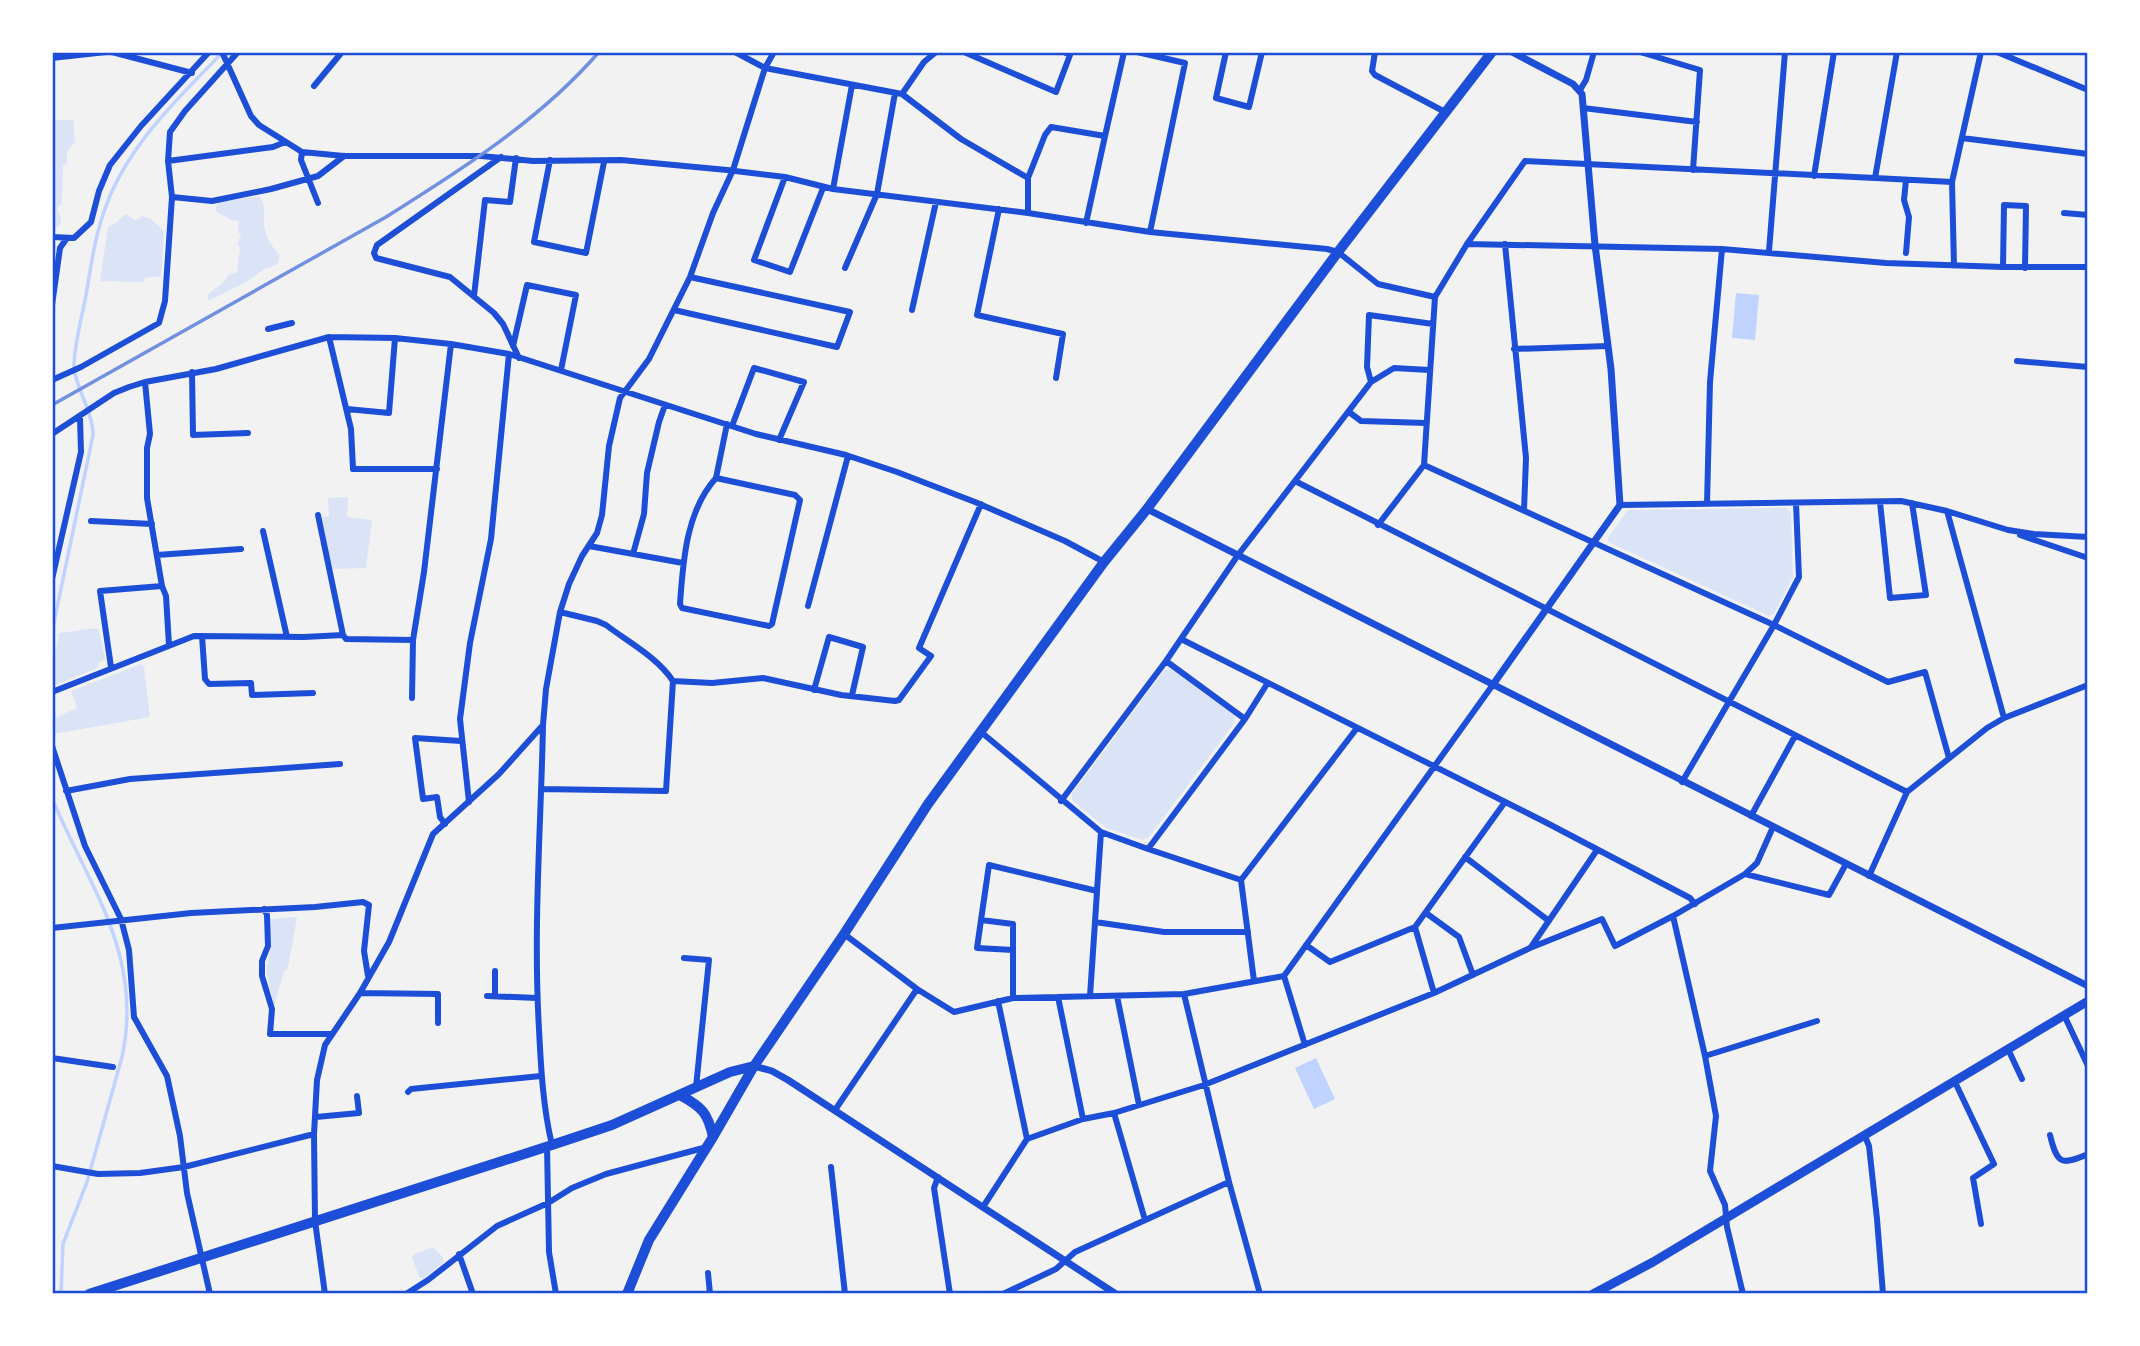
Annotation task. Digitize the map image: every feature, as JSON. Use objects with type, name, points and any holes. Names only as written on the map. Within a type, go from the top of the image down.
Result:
[{"type":"highway","points":[[627,1293],[649,1240],[754,1066],[844,934],[928,803],[1104,562],[1147,509],[1338,252],[1492,52]]},
{"type":"highway","points":[[89,1293],[612,1125],[741,1068],[754,1066]]},
{"type":"highway","points":[[680,1095],[703,1111],[709,1119],[713,1137]]},
{"type":"main road","points":[[1594,1293],[1726,1218],[2088,1001]]},
{"type":"street","points":[[52,58],[106,52]]},
{"type":"street","points":[[112,52],[192,73]]},
{"type":"street","points":[[52,237],[74,238],[91,222],[99,191],[110,165],[141,126],[192,73],[208,52]]},
{"type":"street","points":[[222,52],[251,116],[259,125],[302,152],[344,156],[604,162],[621,160],[733,170],[785,177],[823,188],[999,209],[1150,232],[1338,252],[1378,284],[1435,297]]},
{"type":"street","points":[[52,380],[159,323],[165,301],[172,197],[168,161],[170,132],[185,111],[238,52]]},
{"type":"street","points":[[314,86],[342,52]]},
{"type":"street","points":[[735,52],[765,68],[899,93],[961,139],[1028,178]]},
{"type":"street","points":[[556,1293],[549,1252],[550,1146],[544,1111],[537,998],[537,866],[546,690],[560,612],[569,584],[597,533],[602,515],[608,446],[620,398],[649,359],[690,277],[713,214],[733,170],[765,68],[774,52]]},
{"type":"street","points":[[845,268],[877,194],[899,93],[924,62],[936,52]]},
{"type":"street","points":[[964,52],[1056,92],[1070,55],[1064,52]]},
{"type":"street","points":[[1086,223],[1124,52]]},
{"type":"street","points":[[1137,52],[1185,63],[1150,232]]},
{"type":"street","points":[[1226,52],[1216,98],[1249,107],[1262,52]]},
{"type":"street","points":[[1375,52],[1372,71],[1375,75],[1447,113]]},
{"type":"street","points":[[1512,52],[1580,90]]},
{"type":"street","points":[[844,934],[917,989],[954,1012],[1013,998],[1184,994],[1284,976],[1620,505],[1608,346],[1580,90],[1586,80],[1594,52]]},
{"type":"street","points":[[1640,52],[1700,70],[1693,170]]},
{"type":"street","points":[[1769,251],[1785,52]]},
{"type":"street","points":[[1814,176],[1834,52]]},
{"type":"street","points":[[1875,178],[1897,52]]},
{"type":"street","points":[[1954,266],[1952,182],[1981,52]]},
{"type":"street","points":[[1997,52],[2088,90]]},
{"type":"street","points":[[832,189],[852,85]]},
{"type":"street","points":[[1583,108],[1697,122]]},
{"type":"street","points":[[1028,213],[1028,178],[1045,135],[1051,127],[1105,136]]},
{"type":"street","points":[[1962,138],[2088,154]]},
{"type":"street","points":[[168,161],[273,147],[285,142]]},
{"type":"street","points":[[302,152],[301,160],[318,203]]},
{"type":"street","points":[[172,197],[212,201],[309,179],[318,176],[344,156]]},
{"type":"street","points":[[501,158],[377,245],[374,253],[376,258],[450,277],[494,313],[519,358]]},
{"type":"street","points":[[474,296],[485,200],[510,202],[516,158]]},
{"type":"street","points":[[550,160],[534,242],[586,253],[604,162]]},
{"type":"street","points":[[1378,525],[1424,465],[1435,297],[1466,244],[1525,161],[1952,182]]},
{"type":"street","points":[[785,177],[754,260],[790,272],[823,188]]},
{"type":"street","points":[[1906,180],[1904,200],[1909,218],[1906,253]]},
{"type":"street","points":[[912,310],[936,202]]},
{"type":"street","points":[[2003,267],[2004,205],[2026,206],[2025,268]]},
{"type":"street","points":[[999,209],[978,315],[1063,334],[1056,378]]},
{"type":"street","points":[[2064,213],[2088,215]]},
{"type":"street","points":[[52,305],[60,247],[67,238]]},
{"type":"street","points":[[1466,244],[1722,249],[1886,263],[2025,268],[2088,267]]},
{"type":"street","points":[[1505,244],[1526,458],[1524,510]]},
{"type":"street","points":[[1707,504],[1710,382],[1722,249]]},
{"type":"street","points":[[674,310],[837,347],[850,312],[690,277]]},
{"type":"street","points":[[513,346],[527,285],[576,295],[561,370]]},
{"type":"street","points":[[1371,382],[1367,367],[1369,315],[1433,324]]},
{"type":"street","points":[[268,329],[292,323]]},
{"type":"street","points":[[330,337],[351,429],[353,469],[437,469]]},
{"type":"street","points":[[52,434],[114,393],[145,382],[226,367],[330,337],[395,338],[451,344],[509,355],[779,440],[848,456],[981,504],[1065,541],[1104,562]]},
{"type":"street","points":[[347,409],[389,413],[395,338]]},
{"type":"street","points":[[412,698],[413,640],[424,572],[451,344]]},
{"type":"street","points":[[1514,349],[1608,346]]},
{"type":"street","points":[[469,802],[460,719],[468,655],[491,539],[509,355]]},
{"type":"street","points":[[2017,361],[2088,367]]},
{"type":"street","points":[[716,478],[795,495],[800,500],[772,624],[769,626],[682,608],[683,562],[699,498],[716,478],[729,425],[754,368],[804,382],[779,440]]},
{"type":"street","points":[[1061,801],[1166,661],[1238,555],[1371,382],[1394,368],[1429,370]]},
{"type":"street","points":[[192,372],[193,435],[248,433]]},
{"type":"street","points":[[145,382],[150,434],[146,448],[147,498],[166,596],[169,645]]},
{"type":"street","points":[[633,554],[643,514],[647,473],[665,405]]},
{"type":"street","points":[[1349,412],[1361,421],[1426,424]]},
{"type":"street","points":[[52,579],[81,453],[83,415]]},
{"type":"street","points":[[808,606],[848,456]]},
{"type":"street","points":[[1424,465],[1774,625],[1888,682],[1925,672],[1949,758]]},
{"type":"street","points":[[1295,481],[1907,792]]},
{"type":"street","points":[[1880,502],[1890,598],[1926,594],[1912,503]]},
{"type":"street","points":[[1682,782],[1799,577],[1796,503]]},
{"type":"street","points":[[1620,505],[1912,503],[2008,530],[2041,544],[2088,558]]},
{"type":"street","points":[[673,681],[722,683],[763,678],[814,690],[899,700],[930,656],[919,648],[981,504]]},
{"type":"street","points":[[1147,509],[2088,986]]},
{"type":"street","points":[[1947,511],[2004,718]]},
{"type":"street","points":[[318,515],[346,639],[413,640]]},
{"type":"street","points":[[91,521],[152,524]]},
{"type":"street","points":[[2008,530],[2088,537]]},
{"type":"street","points":[[263,531],[287,636]]},
{"type":"street","points":[[589,545],[683,562]]},
{"type":"street","points":[[157,555],[241,549]]},
{"type":"street","points":[[111,667],[100,591],[162,586]]},
{"type":"street","points":[[541,789],[666,791],[673,681],[667,671],[606,625],[560,612]]},
{"type":"street","points":[[52,692],[194,636],[343,635]]},
{"type":"street","points":[[202,636],[205,679],[209,684],[251,683],[252,695],[313,693]]},
{"type":"street","points":[[814,690],[829,636],[863,647],[852,695]]},
{"type":"street","points":[[1181,639],[1505,802],[1690,898],[1695,904]]},
{"type":"street","points":[[1166,661],[1245,719]]},
{"type":"street","points":[[1148,849],[1245,719],[1267,684]]},
{"type":"street","points":[[1869,876],[1907,792],[2004,718],[2088,685]]},
{"type":"street","points":[[325,1293],[315,1221],[314,1134],[317,1080],[325,1045],[383,954],[403,913],[433,834],[499,774],[543,725]]},
{"type":"street","points":[[1254,981],[1241,880],[1357,728]]},
{"type":"street","points":[[981,732],[1101,832],[1241,880]]},
{"type":"street","points":[[1751,816],[1795,736]]},
{"type":"street","points":[[445,824],[440,817],[437,797],[423,799],[415,738],[461,741]]},
{"type":"street","points":[[52,746],[85,846],[129,950],[134,1017],[167,1076],[180,1136],[187,1193],[210,1293]]},
{"type":"street","points":[[66,791],[130,779],[340,764]]},
{"type":"street","points":[[1306,945],[1330,962],[1415,927],[1505,802]]},
{"type":"street","points":[[983,1207],[1027,1139],[1083,1119],[1114,1113],[1204,1085],[1434,993],[1530,948],[1602,919],[1615,946],[1745,874],[1757,863],[1773,827]]},
{"type":"street","points":[[1090,996],[1101,832]]},
{"type":"street","points":[[1530,948],[1597,850]]},
{"type":"street","points":[[1465,857],[1549,921]]},
{"type":"street","points":[[1745,874],[1829,895],[1846,864]]},
{"type":"street","points":[[1013,950],[977,948],[989,865],[1097,891]]},
{"type":"street","points":[[52,928],[118,919],[363,902],[369,905],[365,951],[368,976]]},
{"type":"street","points":[[264,909],[267,915],[268,946],[262,961],[262,976],[272,1009],[270,1034],[332,1034]]},
{"type":"street","points":[[1426,913],[1459,937],[1473,975]]},
{"type":"street","points":[[1673,916],[1716,1116],[1710,1171],[1724,1205],[1743,1293]]},
{"type":"street","points":[[981,920],[1013,923],[1013,998]]},
{"type":"street","points":[[1095,922],[1164,932],[1248,932]]},
{"type":"street","points":[[1415,927],[1434,993]]},
{"type":"street","points":[[684,958],[709,960],[696,1087]]},
{"type":"street","points":[[495,971],[491,996],[537,998]]},
{"type":"street","points":[[1284,976],[1305,1045]]},
{"type":"street","points":[[835,1110],[917,989]]},
{"type":"street","points":[[360,993],[438,994],[438,1023]]},
{"type":"street","points":[[1184,994],[1204,1085],[1260,1293]]},
{"type":"street","points":[[1117,996],[1139,1105]]},
{"type":"street","points":[[1058,997],[1083,1119]]},
{"type":"street","points":[[998,1001],[1027,1139]]},
{"type":"street","points":[[2064,1015],[2088,1066]]},
{"type":"street","points":[[1705,1056],[1816,1021]]},
{"type":"street","points":[[2008,1049],[2022,1079]]},
{"type":"street","points":[[52,1058],[113,1067]]},
{"type":"street","points":[[754,1066],[772,1071],[835,1110],[1116,1293]]},
{"type":"street","points":[[408,1092],[411,1089],[541,1076]]},
{"type":"street","points":[[1954,1080],[1994,1164],[1973,1178],[1982,1224]]},
{"type":"street","points":[[316,1117],[359,1113],[357,1096]]},
{"type":"street","points":[[1114,1113],[1144,1220]]},
{"type":"street","points":[[52,1166],[96,1174],[184,1167],[314,1134]]},
{"type":"street","points":[[1864,1134],[1869,1146],[1882,1293]]},
{"type":"street","points":[[2050,1135],[2063,1162],[2069,1163],[2088,1154]]},
{"type":"street","points":[[406,1293],[428,1280],[497,1226],[548,1203],[572,1188],[606,1174],[707,1147]]},
{"type":"street","points":[[831,1167],[845,1293]]},
{"type":"street","points":[[939,1177],[934,1188],[950,1293]]},
{"type":"street","points":[[1003,1293],[1056,1269],[1075,1252],[1229,1182]]},
{"type":"street","points":[[459,1254],[473,1293]]},
{"type":"street","points":[[708,1273],[710,1293]]},
{"type":"shaded area","points":[[53,120],[73,120],[75,141],[67,152],[67,163],[63,166],[62,203],[57,208],[61,224],[56,228],[52,227]]},
{"type":"shaded area","points":[[259,196],[264,206],[266,233],[280,256],[277,264],[209,301],[207,295],[223,283],[229,274],[237,272],[240,248],[237,244],[241,236],[238,231],[239,221],[230,220],[217,212],[215,210],[218,202]]},
{"type":"shaded area","points":[[125,214],[135,220],[143,216],[151,219],[164,231],[161,276],[145,278],[144,282],[100,281],[108,227]]},
{"type":"shaded area","points":[[348,497],[347,517],[372,520],[366,568],[331,569],[322,517],[329,516],[328,498]]},
{"type":"shaded area","points":[[1786,508],[1791,512],[1793,577],[1774,614],[1769,616],[1608,542],[1608,538],[1630,510]]},
{"type":"shaded area","points":[[96,628],[99,630],[105,660],[98,663],[99,667],[54,686],[53,665],[59,633]]},
{"type":"shaded area","points":[[141,664],[144,666],[150,717],[54,734],[55,718],[77,708],[71,691]]},
{"type":"shaded area","points":[[1165,669],[1171,669],[1234,715],[1235,722],[1149,837],[1143,840],[1106,828],[1072,800],[1072,794]]},
{"type":"shaded area","points":[[297,917],[288,968],[284,971],[274,1006],[266,970],[271,946],[270,919]]},
{"type":"shaded area","points":[[433,1247],[443,1257],[443,1263],[423,1279],[419,1277],[412,1257]]},
{"type":"water","points":[[1736,293],[1759,295],[1755,340],[1732,338]]},
{"type":"water","points":[[1316,1058],[1335,1099],[1314,1109],[1295,1068]]},
{"type":"waterway","points":[[52,632],[93,435],[74,364],[99,228],[115,184],[140,143],[221,54]]},
{"type":"waterway","points":[[52,798],[109,923],[126,986],[127,1020],[122,1057],[87,1182],[63,1244],[61,1294]]},
{"type":"railway","points":[[52,405],[386,217],[443,181],[525,122],[576,77],[599,52]]}]
